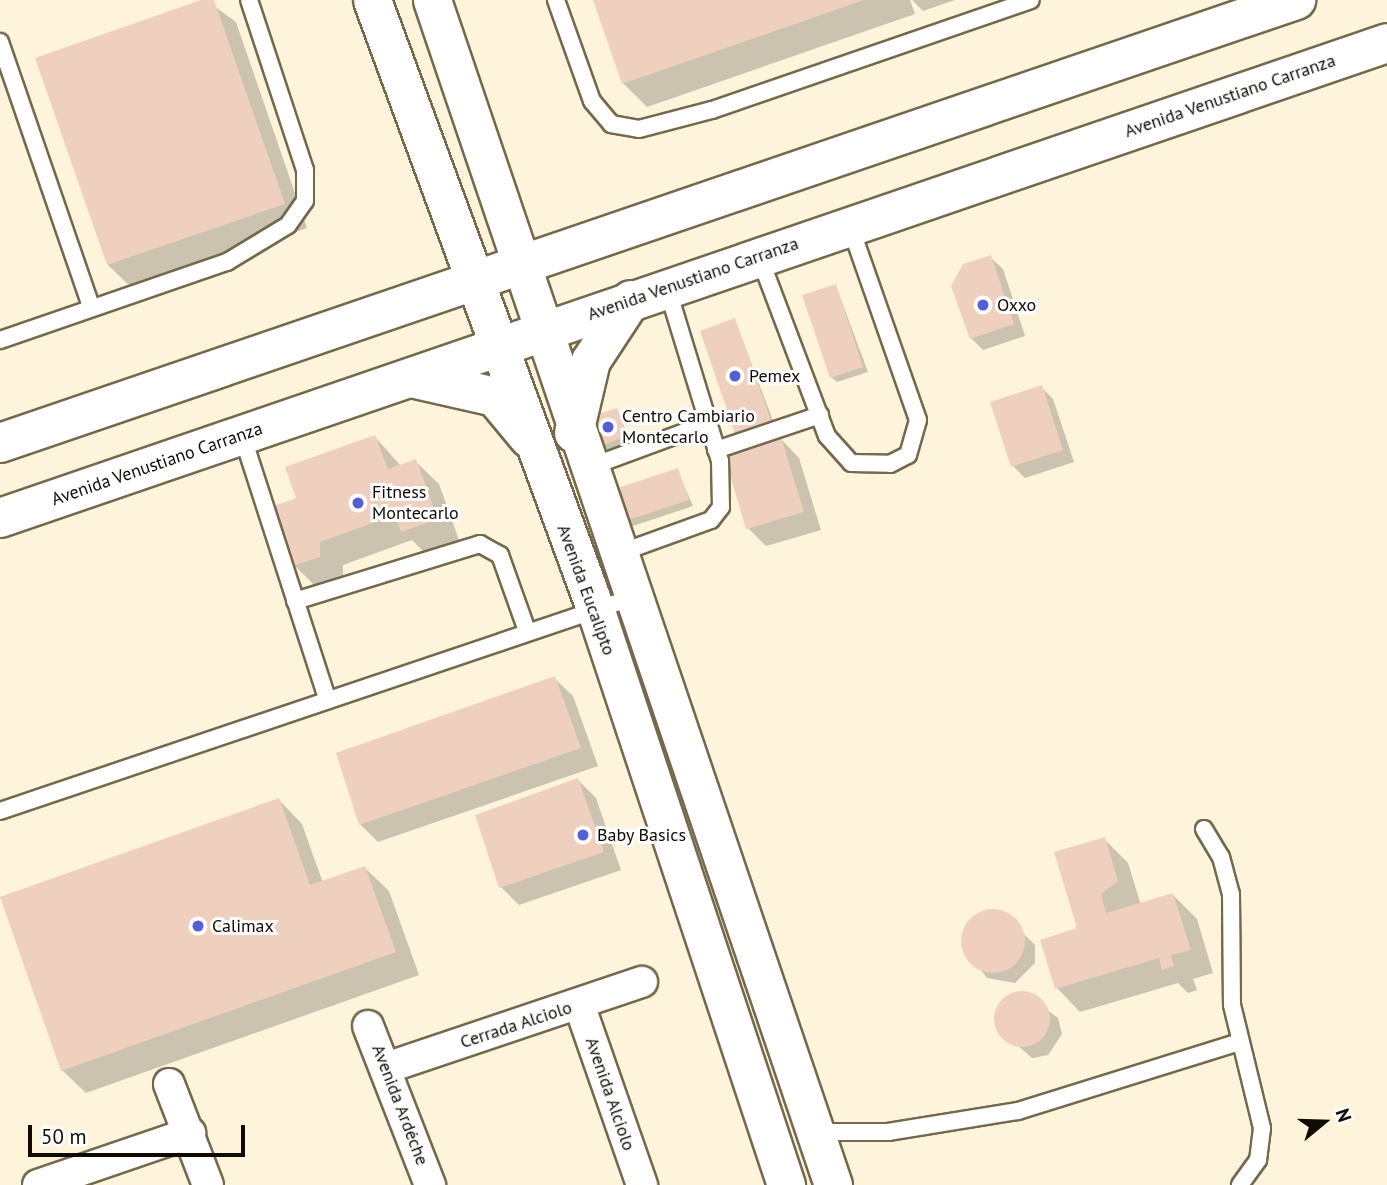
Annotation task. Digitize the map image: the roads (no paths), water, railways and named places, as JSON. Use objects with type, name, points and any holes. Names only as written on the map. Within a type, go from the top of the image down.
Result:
[{"type":"main road","points":[[0,443],[470,278],[1296,0]]},
{"type":"main road","name":"Avenida Venustiano Carranza","points":[[0,518],[495,346],[1387,43]]},
{"type":"main road","points":[[574,433],[592,361],[631,300]]},
{"type":"main road","points":[[406,377],[495,397],[529,438]]},
{"type":"street","name":"Avenida Eucalipto","points":[[372,0],[470,278],[594,608],[786,1185]]},
{"type":"street","points":[[432,0],[546,330],[574,433],[832,1185]]},
{"type":"street","name":"Cerrada Alciolo","points":[[389,1066],[642,982]]},
{"type":"street","name":"Avenida Alciolo","points":[[579,1004],[642,1185]]},
{"type":"street","name":"Avenida Ardéche","points":[[368,1026],[389,1066],[430,1185]]},
{"type":"street","points":[[169,1084],[208,1185]]},
{"type":"street","points":[[38,1185],[190,1133]]},
{"type":"lane","points":[[0,340],[265,243],[305,201],[305,170],[249,0]]},
{"type":"lane","points":[[556,0],[592,101],[611,124],[639,129],[712,110],[1031,0]]},
{"type":"lane","points":[[0,42],[91,307]]},
{"type":"lane","points":[[759,256],[820,415],[837,452],[865,469],[908,455],[915,442],[918,420],[850,226]]},
{"type":"lane","points":[[616,554],[711,520],[724,487],[709,423],[667,288]]},
{"type":"lane","points":[[716,450],[820,415]]},
{"type":"lane","points":[[586,468],[709,423]]},
{"type":"lane","points":[[242,435],[327,698]]},
{"type":"lane","points":[[295,601],[480,544],[500,555],[527,631]]},
{"type":"lane","points":[[0,811],[327,698],[631,598]]},
{"type":"lane","points":[[1204,829],[1221,857],[1231,894],[1232,1005],[1262,1128],[1258,1160],[1240,1185]]},
{"type":"lane","points":[[814,1132],[888,1132],[1018,1111],[1240,1042]]},
{"type":"place","name":"Oxxo","points":[[983,305]]},
{"type":"place","name":"Pemex","points":[[735,376]]},
{"type":"place","name":"Centro Cambiario Montecarlo","points":[[608,427]]},
{"type":"place","name":"Fitness Montecarlo","points":[[358,503]]},
{"type":"place","name":"Baby Basics","points":[[583,835]]},
{"type":"place","name":"Calimax","points":[[198,926]]}]
